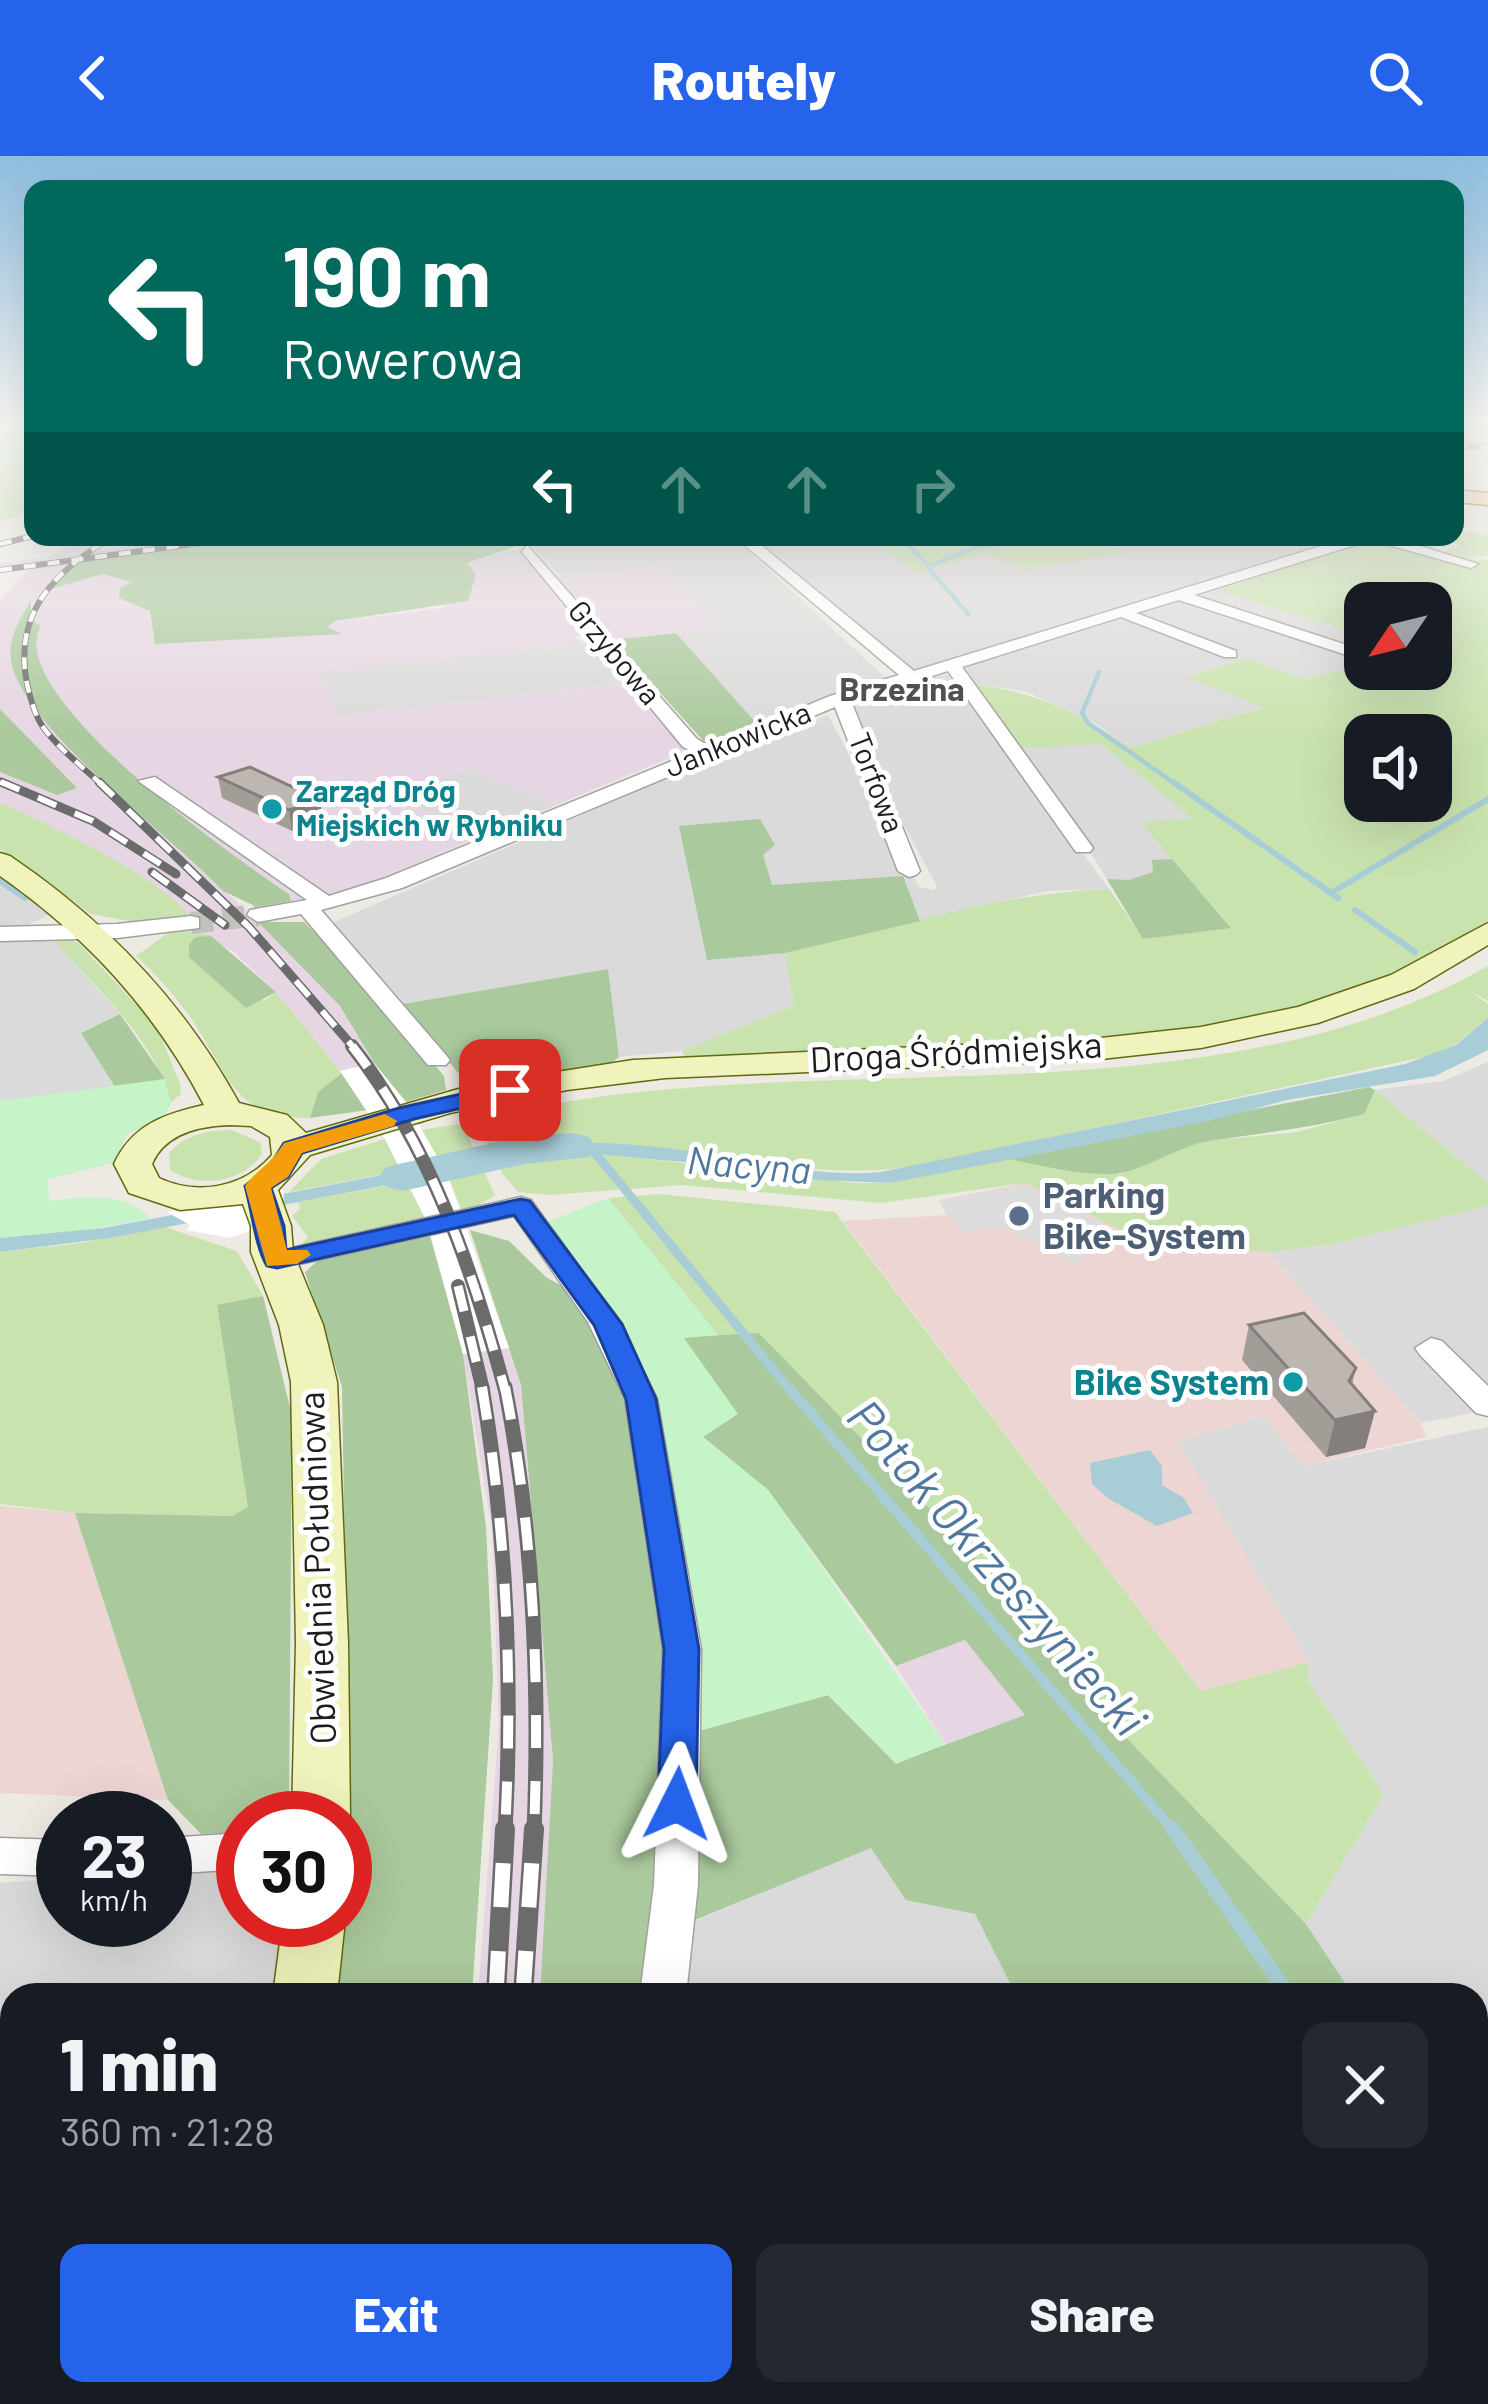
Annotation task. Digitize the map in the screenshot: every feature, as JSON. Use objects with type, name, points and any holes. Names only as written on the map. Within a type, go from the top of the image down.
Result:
[{"type":"main road","points":[[0,862],[88,932],[146,990],[212,1080],[227,1114]]},
{"type":"main road","name":"Droga Śródmiejska","points":[[289,1139],[510,1090],[641,1070],[1075,1048],[1203,1035],[1360,998],[1427,970],[1488,932]]},
{"type":"main road","points":[[188,1120],[195,1061]]},
{"type":"main road","points":[[227,1114],[261,1117],[289,1139],[279,1172],[257,1186],[215,1198],[161,1195],[143,1185],[134,1172],[141,1147],[160,1131],[188,1120],[227,1114]]},
{"type":"main road","name":"Obwiednia Południowa","points":[[257,1186],[266,1243],[301,1325],[315,1395],[321,1791]]},
{"type":"main road","name":"Obwiednia Południowa","points":[[215,1198],[266,1243]]},
{"type":"main road","points":[[306,1983],[311,1947]]},
{"type":"street","points":[[753,546],[910,676]]},
{"type":"street","name":"Jankowicka","points":[[258,914],[316,906],[394,883],[836,700],[1336,546]]},
{"type":"street","points":[[1407,546],[1471,564]]},
{"type":"street","name":"Grzybowa","points":[[527,549],[690,743],[705,752]]},
{"type":"street","points":[[1177,594],[1344,649]]},
{"type":"street","points":[[1118,611],[1230,654]]},
{"type":"street","points":[[1301,635],[1332,626]]},
{"type":"street","points":[[951,663],[1083,848]]},
{"type":"street","name":"Torfowa","points":[[836,700],[847,706],[909,871]]},
{"type":"street","points":[[148,781],[227,831],[316,906],[437,1060]]},
{"type":"street","points":[[0,934],[191,922]]},
{"type":"street","points":[[266,1243],[521,1206],[608,1324],[641,1399],[682,1649],[676,1886],[664,1983]]},
{"type":"street","points":[[1431,1348],[1488,1406]]},
{"type":"street","points":[[0,1856],[36,1857]]},
{"type":"shaded area","points":[[68,546],[107,546],[101,550],[197,546],[83,560],[43,589],[102,574],[134,583],[150,611],[155,643],[338,633],[327,628],[335,621],[443,608],[465,564],[521,548],[540,573],[567,576],[657,567],[718,628],[613,640],[561,606],[580,635],[573,638],[587,644],[318,672],[337,716],[631,683],[687,751],[556,805],[468,768],[394,797],[484,835],[352,890],[291,901],[289,894],[231,855],[73,727],[32,665],[33,604],[12,637],[69,747],[285,946],[340,1006],[376,1066],[342,1073],[276,992],[233,951],[191,929],[0,803],[0,772],[57,795],[76,788],[0,709],[0,600],[30,568],[0,572],[0,563],[48,557]]},
{"type":"shaded area","points":[[532,546],[743,546],[888,680],[759,726],[676,633],[717,627],[657,567],[561,576]]},
{"type":"shaded area","points":[[759,546],[1120,551],[1106,546],[1328,546],[915,673]]},
{"type":"shaded area","points":[[1218,590],[1344,629],[1344,670],[1304,679],[1246,658],[1189,676],[1265,706],[1131,748],[1096,724],[1025,691],[974,684],[965,667]]},
{"type":"shaded area","points":[[587,644],[598,647],[605,656],[600,657],[603,662],[629,683],[336,716],[317,672]]},
{"type":"shaded area","points":[[951,674],[1109,889],[1047,891],[786,953],[795,1006],[682,1051],[619,1057],[607,969],[403,1004],[356,959],[334,922],[697,765],[828,715],[919,887],[934,890],[937,886],[838,704],[902,682]]},
{"type":"shaded area","points":[[1101,743],[1194,819],[1142,823],[1231,928],[1143,939],[1076,828],[1020,748]]},
{"type":"shaded area","points":[[468,768],[556,805],[484,835],[392,797]]},
{"type":"shaded area","points":[[0,874],[52,913],[24,927],[0,927]]},
{"type":"shaded area","points":[[54,941],[120,1014],[81,1033],[117,1088],[0,1101],[0,942]]},
{"type":"shaded area","points":[[1488,1062],[1488,1183],[1375,1090],[1443,1081]]},
{"type":"shaded area","points":[[447,1174],[521,1385],[553,1761],[541,1983],[479,1983],[499,1724],[492,1531],[463,1354],[427,1222],[407,1182]]},
{"type":"shaded area","points":[[1025,1183],[1152,1245],[1268,1252],[1421,1423],[1426,1437],[1304,1466],[1264,1416],[1178,1441],[1309,1662],[1201,1691],[843,1221],[947,1215],[939,1200]]},
{"type":"shaded area","name":"Parking Bike-System","points":[[1023,1185],[1119,1232],[1074,1264],[998,1226],[962,1233],[939,1201]]},
{"type":"shaded area","points":[[1488,1206],[1488,1410],[1421,1423],[1268,1252],[1329,1245]]},
{"type":"shaded area","points":[[1264,1416],[1304,1466],[1488,1427],[1488,1983],[1345,1983],[1306,1924],[1384,1794],[1308,1680],[1309,1662],[1177,1441]]},
{"type":"shaded area","points":[[0,1506],[75,1513],[165,1791],[0,1793]]},
{"type":"shaded area","points":[[965,1640],[1026,1715],[945,1744],[896,1666]]},
{"type":"shaded area","points":[[871,1847],[906,1899],[975,1914],[1010,1983],[684,1983],[688,1924]]},
{"type":"shaded area","points":[[216,1868],[216,1947],[282,1947],[277,1983],[0,1983],[0,1883],[36,1880],[36,1947],[192,1947],[192,1869]]},
{"type":"green space","points":[[1464,531],[1482,535],[1488,531],[1488,556],[1464,559],[1488,560],[1488,920],[1410,968],[1317,1003],[1214,1026],[992,1048],[686,1059],[682,1051],[794,1006],[785,953],[906,923],[1027,897],[1109,889],[1144,939],[1230,926],[1141,823],[1192,818],[1101,744],[1020,748],[974,684],[1057,706],[1131,748],[1263,707],[1187,677],[1246,658],[1304,679],[1344,670],[1344,690],[1452,690],[1452,582],[1344,582],[1344,629],[1218,590],[1353,546],[1436,546],[1428,550],[1439,553],[1464,546]]},
{"type":"green space","points":[[197,546],[517,546],[467,563],[476,575],[468,601],[335,621],[328,627],[342,634],[155,644],[150,611],[119,598],[120,588],[132,582],[102,574],[41,592],[83,560]]},
{"type":"green space","points":[[880,546],[1109,546],[1127,552],[1024,570],[986,553],[917,573]]},
{"type":"green space","points":[[31,600],[31,620],[41,626],[38,655],[55,692],[88,732],[178,812],[289,894],[291,901],[257,907],[223,891],[102,781],[41,717],[21,687],[10,652]]},
{"type":"green space","points":[[676,633],[759,726],[706,744],[613,640]]},
{"type":"green space","points":[[0,709],[77,788],[57,795],[0,772]]},
{"type":"green space","points":[[0,803],[134,872],[180,905],[191,919],[134,922],[91,914],[0,849]]},
{"type":"green space","points":[[760,819],[775,845],[763,855],[772,885],[903,876],[920,921],[785,953],[707,960],[679,826]]},
{"type":"green space","points":[[1172,859],[1231,928],[1143,939],[1107,879],[1129,880],[1153,872],[1152,860]]},
{"type":"green space","points":[[258,922],[304,922],[357,974],[444,1076],[446,1090],[406,1102],[376,1066],[340,1006]]},
{"type":"green space","points":[[191,929],[211,936],[189,944],[264,1001],[276,992],[342,1073],[318,1092],[310,1118],[265,1111],[236,1090],[193,1021],[136,956],[168,933]]},
{"type":"green space","points":[[211,936],[276,992],[246,1008],[189,957],[189,944],[196,937]]},
{"type":"green space","points":[[54,941],[78,942],[157,1027],[180,1084],[181,1094],[171,1102],[138,1036]]},
{"type":"green space","points":[[1488,966],[1488,1001],[1468,990],[1488,1004],[1488,1018],[1456,1044],[1433,1055],[923,1165],[822,1169],[570,1142],[519,1145],[507,1159],[557,1152],[596,1153],[856,1183],[890,1183],[1003,1158],[1121,1174],[1152,1158],[1207,1141],[1297,1132],[1363,1114],[1375,1090],[1488,1183],[1488,1206],[1329,1245],[1268,1252],[1152,1245],[1025,1183],[881,1203],[682,1185],[549,1195],[518,1192],[504,1176],[476,1121],[644,1092],[1142,1065],[1263,1047],[1379,1015]]},
{"type":"green space","points":[[608,969],[619,1057],[609,1065],[471,1089],[403,1004]]},
{"type":"green space","points":[[120,1014],[165,1079],[171,1102],[163,1118],[127,1133],[114,1162],[48,1179],[48,1201],[0,1238],[32,1109],[21,1099],[116,1088],[81,1033]]},
{"type":"green space","points":[[342,1073],[368,1110],[310,1118],[318,1092]]},
{"type":"green space","points":[[165,1079],[171,1102],[163,1118],[127,1133],[114,1162],[48,1179],[49,1201],[116,1199],[151,1218],[81,1231],[0,1238],[0,1101]]},
{"type":"green space","points":[[1369,1087],[1375,1090],[1364,1114],[1209,1141],[1113,1174],[1003,1158]]},
{"type":"green space","points":[[464,1126],[495,1196],[463,1213],[447,1174],[471,1168],[466,1159],[442,1164],[421,1130]]},
{"type":"green space","points":[[231,1130],[260,1142],[262,1154],[244,1171],[207,1181],[170,1170],[169,1153],[182,1142]]},
{"type":"green space","points":[[385,1139],[401,1171],[289,1192],[321,1159]]},
{"type":"green space","points":[[407,1182],[427,1222],[302,1244],[308,1237],[292,1216],[300,1209],[298,1202]]},
{"type":"green space","points":[[659,1194],[835,1212],[1201,1691],[1309,1662],[1308,1680],[1384,1794],[1306,1924],[1086,1696],[964,1544],[760,1334],[718,1335],[608,1198]]},
{"type":"green space","points":[[608,1198],[718,1335],[684,1338],[738,1414],[703,1437],[768,1490],[945,1744],[896,1764],[828,1695],[695,1732],[653,1390],[618,1319],[542,1224]]},
{"type":"green space","points":[[165,1227],[237,1251],[263,1296],[217,1306],[249,1507],[232,1516],[75,1513],[0,1504],[0,1252]]},
{"type":"green space","points":[[470,1230],[509,1241],[547,1278],[571,1290],[616,1372],[636,1448],[671,1688],[648,1983],[541,1983],[553,1761],[521,1385]]},
{"type":"green space","points":[[430,1236],[463,1354],[486,1527],[493,1680],[473,1983],[328,1983],[338,1947],[372,1947],[372,1791],[349,1791],[342,1387],[305,1272],[323,1256]]},
{"type":"green space","points":[[263,1296],[292,1416],[289,1791],[216,1791],[216,1833],[201,1834],[192,1825],[192,1791],[165,1791],[75,1513],[232,1516],[248,1507],[217,1305]]},
{"type":"green space","points":[[759,1333],[964,1544],[1086,1696],[1306,1924],[1345,1983],[1010,1983],[975,1914],[906,1900],[871,1848],[688,1923],[695,1732],[828,1695],[896,1763],[1025,1715],[965,1640],[896,1666],[768,1490],[703,1437],[683,1337]]},
{"type":"water","points":[[1488,1018],[1488,1050],[1435,1076],[1287,1100],[1208,1121],[890,1183],[818,1180],[737,1167],[574,1152],[507,1160],[501,1149],[612,1143],[821,1172],[881,1172],[1405,1064],[1456,1045]]},
{"type":"water","points":[[466,1159],[471,1169],[110,1238],[0,1252],[0,1238],[104,1228]]},
{"type":"water","points":[[1150,1450],[1162,1466],[1162,1485],[1184,1498],[1193,1513],[1157,1526],[1092,1484],[1090,1463]]},
{"type":"pier","points":[[374,1063],[406,1102],[447,1174],[509,1348],[463,1354],[427,1222],[385,1139],[340,1071]]},
{"type":"pier","points":[[284,1190],[283,1205],[290,1218],[229,1238],[187,1230],[190,1225],[167,1212]]},
{"type":"building","points":[[250,767],[320,800],[289,810],[218,777]]},
{"type":"building","points":[[1304,1313],[1356,1368],[1349,1381],[1375,1411],[1335,1420],[1249,1325]]},
{"type":"waterway","points":[[910,546],[929,566]]},
{"type":"waterway","points":[[929,566],[985,546]]},
{"type":"waterway","points":[[929,566],[968,614]]},
{"type":"waterway","points":[[1099,672],[1082,713],[1088,723],[1177,785]]},
{"type":"waterway","points":[[1173,782],[1338,898]]},
{"type":"waterway","points":[[1331,893],[1488,799]]},
{"type":"waterway","points":[[0,881],[25,898]]},
{"type":"waterway","points":[[1355,910],[1415,952]]},
{"type":"waterway","name":"Nacyna","points":[[403,1177],[525,1150],[573,1147]]},
{"type":"waterway","name":"Potok Okrzeszyniecki","points":[[591,1148],[790,1390]]},
{"type":"waterway","name":"Potok Okrzeszyniecki","points":[[788,1387],[1175,1832]]},
{"type":"waterway","name":"Potok Okrzeszyniecki","points":[[1173,1829],[1281,1983]]},
{"type":"tunnel","points":[[191,923],[258,915]]},
{"type":"railway","points":[[0,544],[24,538]]},
{"type":"railway","points":[[79,559],[97,546]]},
{"type":"railway","points":[[79,559],[179,546]]},
{"type":"railway","points":[[0,570],[79,559]]},
{"type":"railway","points":[[79,559],[43,596],[26,635],[24,658],[40,723],[102,785]]},
{"type":"railway","points":[[0,782],[8,785]]},
{"type":"railway","points":[[1,782],[93,821],[176,874]]},
{"type":"railway","points":[[99,782],[249,927],[355,1049]]},
{"type":"railway","points":[[152,872],[225,925]]},
{"type":"railway","points":[[352,1046],[405,1125],[446,1210],[505,1390]]},
{"type":"railway","points":[[458,1286],[483,1390]]},
{"type":"railway","points":[[482,1387],[506,1609],[505,1832]]},
{"type":"railway","points":[[505,1387],[523,1498],[533,1609],[534,1832]]},
{"type":"railway","points":[[497,1983],[505,1829]]},
{"type":"railway","points":[[524,1983],[534,1829]]},
{"type":"slow traffic","points":[[297,1255],[277,1260],[272,1252],[271,1226],[257,1186],[279,1172],[293,1148],[385,1121]]},
{"type":"place","name":"Zarząd Dróg Miejskich w Rybniku","points":[[272,809]]},
{"type":"place","name":"Parking Bike-System","points":[[1019,1216]]},
{"type":"place","name":"Bike System","points":[[1293,1382]]},
{"type":"district","name":"Brzezina","points":[[902,689]]},
{"type":"route","points":[[510,1090],[407,1113],[293,1148],[279,1172],[257,1186],[271,1226],[272,1252],[277,1260],[521,1206],[608,1324],[641,1399],[671,1565],[682,1649],[677,1804]]}]
